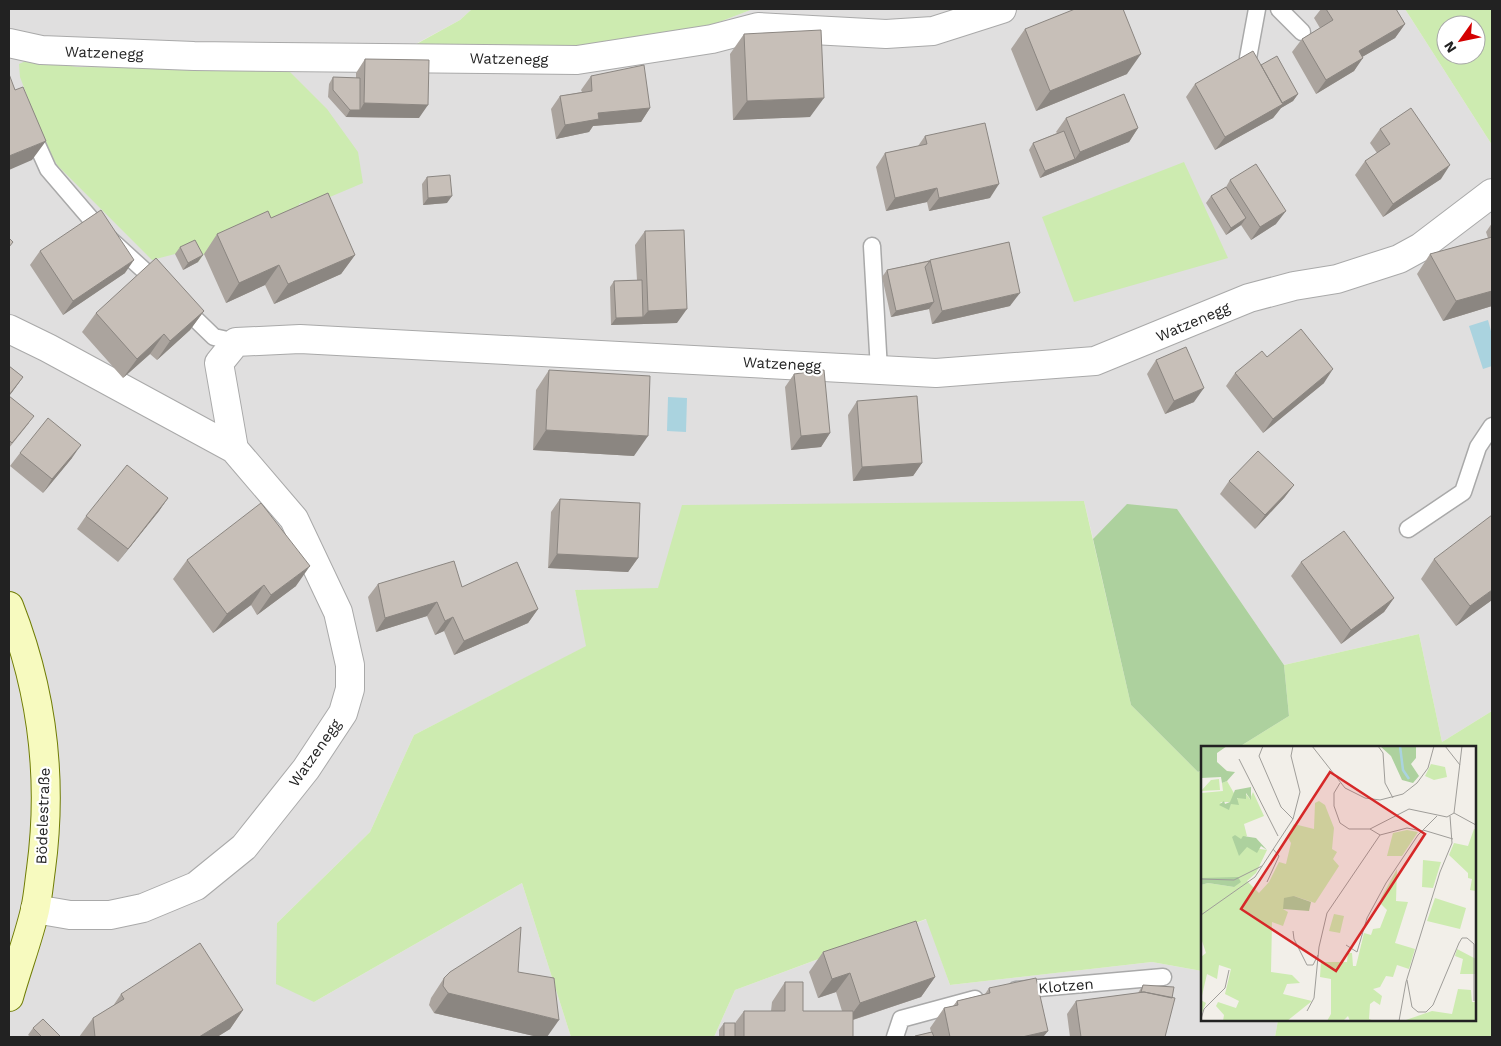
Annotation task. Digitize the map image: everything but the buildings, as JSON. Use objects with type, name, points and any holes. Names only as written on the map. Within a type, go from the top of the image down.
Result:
[{"type":"main road","name":"Bödelestraße","points":[[9,606],[25,646],[40,710],[47,779],[44,847],[35,909],[9,997]]},
{"type":"street","name":"Watzenegg","points":[[9,43],[41,50],[194,56],[577,60],[712,39],[758,27],[886,34],[934,31],[1002,9]]},
{"type":"street","name":"Watzenegg","points":[[236,342],[310,339],[936,373],[1095,361],[1249,298],[1294,286],[1337,279],[1399,259],[1422,247],[1492,193]]},
{"type":"street","name":"Watzenegg","points":[[9,329],[48,348],[234,449],[294,519],[338,612],[350,665],[350,689],[343,713],[306,770],[244,847],[196,886],[143,908],[110,915],[70,915],[35,909]]},
{"type":"street","points":[[234,449],[219,363],[236,342]]},
{"type":"lane","points":[[1248,58],[1257,9]]},
{"type":"lane","points":[[1279,9],[1302,32]]},
{"type":"lane","name":"Watzenegg","points":[[25,118],[48,169],[102,232],[214,337],[236,342]]},
{"type":"lane","name":"Watzenegg","points":[[1462,217],[1492,213]]},
{"type":"lane","points":[[872,246],[879,370]]},
{"type":"lane","points":[[1408,529],[1463,492],[1478,447],[1492,426]]},
{"type":"lane","name":"Klotzen","points":[[1005,991],[1163,977]]},
{"type":"lane","points":[[895,1037],[902,1019],[986,996]]},
{"type":"shaded area","points":[[9,9],[472,9],[460,20],[412,46],[578,48],[713,24],[753,9],[1405,9],[1436,57],[1436,65],[1441,65],[1492,145],[1492,711],[1442,742],[1419,634],[1284,665],[1220,572],[1127,505],[1093,539],[1084,501],[658,589],[575,590],[587,646],[414,735],[370,832],[277,923],[314,1002],[522,883],[571,1037],[9,1037]]},
{"type":"shaded area","points":[[927,919],[950,985],[1152,962],[1201,971],[1201,1021],[1278,1021],[1275,1037],[714,1037],[735,990]]},
{"type":"green space","points":[[472,9],[753,9],[714,24],[578,48],[411,47],[460,20]]},
{"type":"green space","points":[[1405,9],[1492,9],[1492,145],[1441,65],[1486,65],[1486,15],[1436,15],[1436,57]]},
{"type":"green space","points":[[30,59],[77,67],[287,69],[327,109],[358,152],[363,183],[318,202],[300,203],[287,225],[204,254],[198,262],[190,247],[175,254],[152,260],[57,165],[44,141],[20,77],[19,64]]},
{"type":"green space","points":[[1184,162],[1228,258],[1074,302],[1042,217]]},
{"type":"green space","points":[[1084,501],[1131,705],[1198,772],[1201,770],[1201,971],[1152,962],[950,985],[926,919],[735,990],[714,1037],[571,1037],[522,883],[314,1002],[276,984],[277,923],[370,832],[414,735],[586,646],[575,590],[658,588],[682,505]]},
{"type":"green space","points":[[1127,504],[1177,509],[1284,665],[1289,716],[1241,746],[1201,746],[1201,770],[1198,772],[1131,705],[1093,539]]},
{"type":"green space","points":[[1419,634],[1442,742],[1492,711],[1492,1037],[1275,1037],[1278,1021],[1476,1021],[1476,746],[1241,746],[1289,716],[1284,665]]},
{"type":"water","points":[[1488,320],[1492,335],[1492,366],[1483,369],[1469,326]]},
{"type":"water","points":[[668,397],[687,398],[686,432],[667,431]]}]
